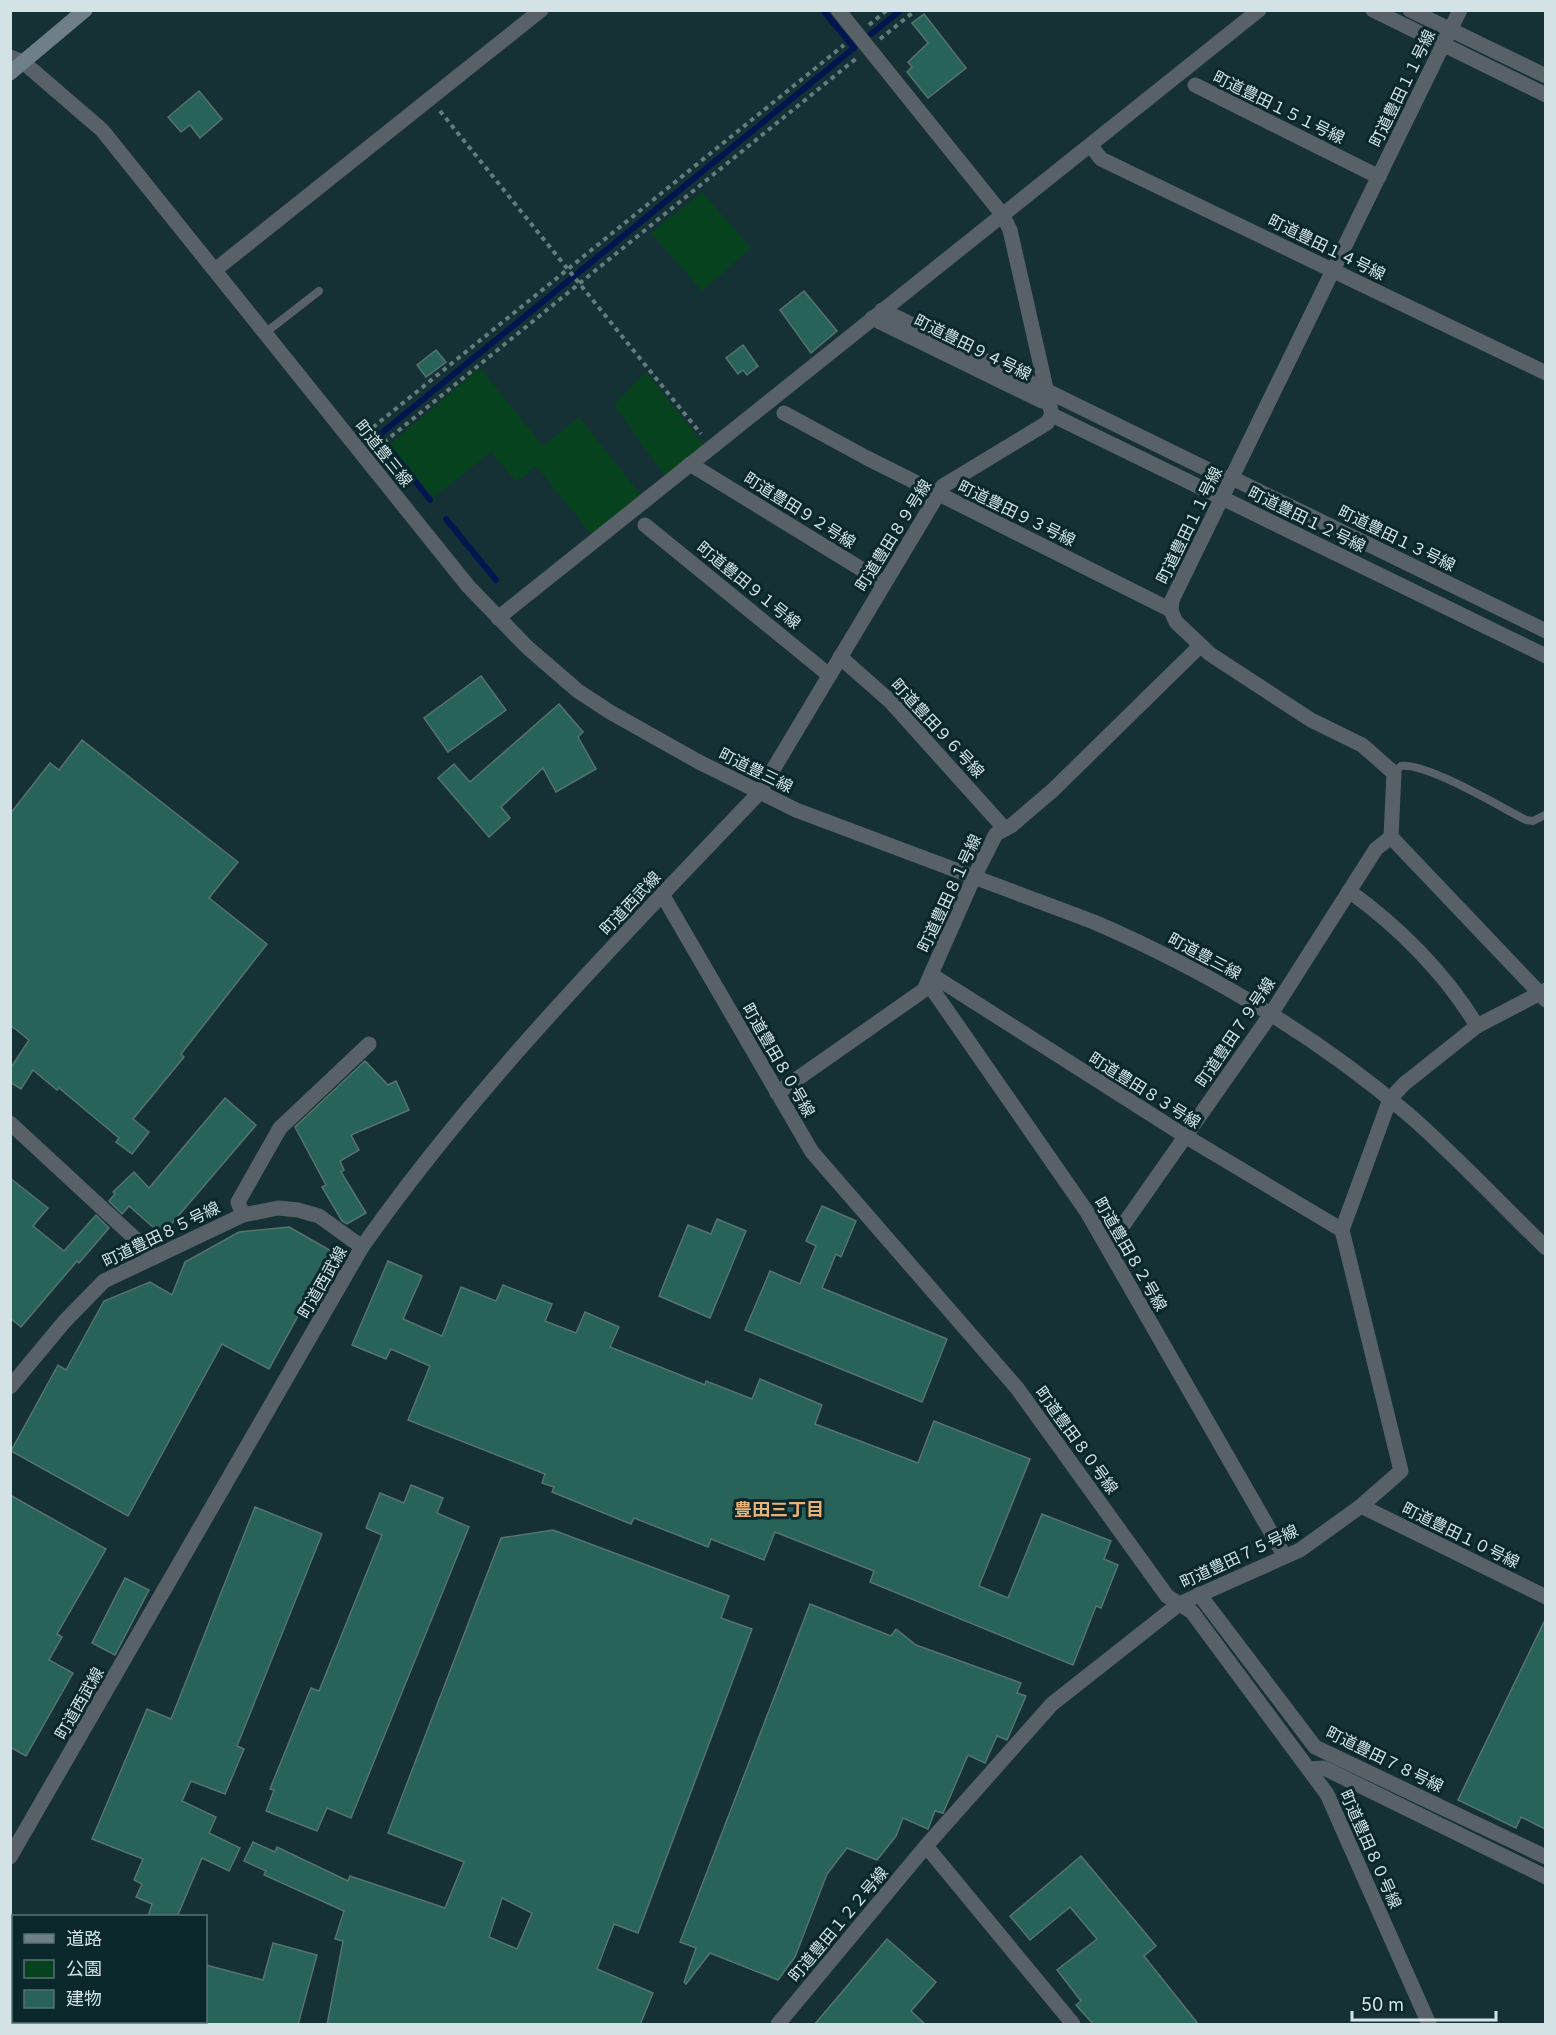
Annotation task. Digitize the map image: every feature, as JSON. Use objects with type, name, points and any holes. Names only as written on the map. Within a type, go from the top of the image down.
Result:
[{"type":"main road","points":[[10,73],[17,59],[84,10]]},
{"type":"street","points":[[214,270],[541,10]]},
{"type":"street","points":[[838,10],[1004,218],[1010,230],[1049,404]]},
{"type":"street","points":[[498,618],[693,466],[711,447],[881,316],[1092,148],[1259,10]]},
{"type":"street","points":[[1373,10],[1545,95]]},
{"type":"street","points":[[1410,10],[1545,76]]},
{"type":"street","name":"町道豊田１１号線","points":[[1394,773],[1362,745],[1272,696],[1200,646],[1176,622],[1171,610],[1172,600],[1460,10]]},
{"type":"street","name":"町道豊三線","points":[[17,59],[102,130],[468,586],[498,618],[578,691],[610,712],[759,793],[1094,922],[1204,974],[1271,1014],[1390,1099],[1545,1248]]},
{"type":"street","name":"町道豊田１５１号線","points":[[1195,86],[1379,177]]},
{"type":"street","name":"町道豊田１４号線","points":[[1092,148],[1101,159],[1334,269],[1545,373]]},
{"type":"street","name":"町道豊田９４号線","points":[[881,316],[1049,404]]},
{"type":"street","name":"町道豊田１３号線","points":[[1049,404],[1232,479],[1545,631]]},
{"type":"street","name":"町道豊田８９号線","points":[[759,793],[938,494],[949,480],[1047,423],[1049,404]]},
{"type":"street","name":"町道豊田１２号線","points":[[1049,404],[1222,497],[1545,656]]},
{"type":"street","name":"町道豊田９３号線","points":[[784,413],[938,494],[1171,610]]},
{"type":"street","name":"町道豊田９２号線","points":[[693,466],[884,584]]},
{"type":"street","name":"町道豊田９１号線","points":[[645,525],[830,675]]},
{"type":"street","name":"町道豊田８１号線","points":[[777,1094],[924,990],[974,877],[996,834],[1053,790],[1200,646]]},
{"type":"street","name":"町道豊田９６号線","points":[[840,657],[890,701],[1005,829]]},
{"type":"street","points":[[1342,1230],[1390,1099],[1404,1084],[1477,1026],[1544,995],[1391,837],[1394,773]]},
{"type":"street","name":"町道西武線","points":[[10,1857],[362,1247],[439,1142],[502,1067],[759,793]]},
{"type":"street","name":"町道豊田７９号線","points":[[1106,1244],[1112,1240],[1271,1014],[1376,849],[1391,837]]},
{"type":"street","points":[[1349,891],[1378,912],[1419,952],[1477,1026]]},
{"type":"street","name":"町道豊田８０号線","points":[[662,894],[821,1166],[1017,1388],[1167,1596],[1192,1612],[1327,1794],[1429,2025]]},
{"type":"street","name":"町道豊田８３号線","points":[[930,979],[1342,1230]]},
{"type":"street","name":"町道豊田８２号線","points":[[930,979],[1087,1212],[1284,1555]]},
{"type":"street","points":[[243,1215],[238,1202],[280,1128],[369,1044]]},
{"type":"street","points":[[10,1123],[155,1257]]},
{"type":"street","name":"町道豊田８５号線","points":[[10,1387],[64,1322],[104,1281],[243,1215],[278,1208],[298,1210],[319,1216],[362,1247]]},
{"type":"street","name":"町道豊田７５号線","points":[[926,1846],[1052,1704],[1179,1604],[1284,1555],[1300,1550],[1361,1506],[1401,1471],[1342,1230]]},
{"type":"street","name":"町道豊田１０号線","points":[[1361,1506],[1545,1597]]},
{"type":"street","name":"町道豊田７８号線","points":[[1199,1594],[1315,1747],[1545,1857]]},
{"type":"street","points":[[1309,1770],[1323,1768],[1545,1877]]},
{"type":"street","points":[[926,1846],[1073,2025]]},
{"type":"street","name":"町道豊田１２２号線","points":[[778,2025],[926,1846]]},
{"type":"lane","points":[[265,333],[319,291]]},
{"type":"lane","points":[[1394,773],[1401,766],[1410,766],[1458,785],[1526,820],[1533,821],[1545,815]]},
{"type":"path","points":[[365,458],[578,282],[916,10]]},
{"type":"path","points":[[354,444],[845,44]]},
{"type":"path","points":[[430,99],[711,447]]},
{"type":"green space","points":[[702,192],[751,248],[702,291],[651,233]]},
{"type":"green space","points":[[480,368],[543,446],[579,417],[641,495],[591,534],[536,466],[516,482],[491,452],[433,498],[390,444]]},
{"type":"green space","points":[[646,372],[704,445],[665,476],[614,405]]},
{"type":"building","points":[[924,14],[966,68],[928,98],[907,72],[912,67],[908,62],[928,43],[912,23]]},
{"type":"building","points":[[199,91],[222,119],[200,138],[190,125],[181,132],[168,117]]},
{"type":"building","points":[[804,291],[837,331],[811,353],[780,310]]},
{"type":"building","points":[[743,345],[758,366],[747,375],[743,370],[738,374],[726,358]]},
{"type":"building","points":[[436,350],[446,362],[426,377],[417,365]]},
{"type":"building","points":[[481,676],[506,710],[448,752],[424,718]]},
{"type":"building","points":[[559,704],[583,732],[578,737],[596,769],[556,792],[543,768],[501,807],[510,818],[489,837],[438,778],[454,764],[470,782]]},
{"type":"building","points":[[82,740],[238,862],[209,898],[267,944],[181,1054],[184,1057],[133,1119],[149,1132],[132,1154],[116,1142],[119,1138],[59,1088],[57,1090],[33,1070],[21,1089],[10,1082],[10,1069],[29,1040],[10,1025],[10,814],[50,763],[59,770]]},
{"type":"building","points":[[365,1061],[388,1085],[396,1081],[409,1110],[351,1135],[359,1150],[340,1161],[344,1170],[341,1172],[366,1213],[347,1224],[342,1221],[322,1187],[326,1185],[295,1127]]},
{"type":"building","points":[[225,1098],[256,1125],[162,1235],[129,1206],[122,1214],[109,1201],[115,1194],[113,1192],[134,1172],[149,1188]]},
{"type":"building","points":[[10,1178],[48,1208],[33,1226],[64,1251],[96,1215],[109,1228],[79,1263],[77,1261],[21,1327],[10,1318]]},
{"type":"building","points":[[822,1206],[856,1221],[841,1257],[836,1254],[822,1288],[947,1339],[922,1402],[745,1330],[770,1271],[800,1284],[816,1246],[806,1241]]},
{"type":"building","points":[[717,1219],[746,1231],[710,1318],[659,1296],[688,1225],[711,1234]]},
{"type":"building","points":[[289,1227],[333,1252],[269,1369],[222,1344],[128,1516],[11,1451],[58,1365],[66,1370],[104,1301],[150,1282],[172,1295],[185,1262],[239,1232]]},
{"type":"building","points":[[388,1261],[422,1276],[403,1319],[442,1336],[461,1287],[496,1301],[503,1285],[552,1304],[545,1321],[576,1333],[585,1312],[619,1327],[610,1347],[705,1385],[706,1381],[752,1399],[760,1379],[822,1405],[815,1424],[918,1463],[934,1421],[1030,1459],[979,1586],[1008,1598],[1042,1514],[1111,1541],[1104,1559],[1118,1565],[1101,1608],[1096,1606],[1073,1665],[870,1582],[874,1571],[775,1532],[764,1560],[711,1539],[708,1547],[634,1518],[631,1524],[552,1492],[554,1487],[542,1483],[545,1474],[408,1420],[430,1366],[391,1349],[386,1359],[352,1345]]},
{"type":"building","points":[[411,1485],[443,1498],[437,1513],[469,1527],[351,1818],[327,1808],[317,1831],[266,1811],[274,1790],[270,1789],[311,1688],[319,1691],[382,1535],[366,1528],[380,1493],[404,1503]]},
{"type":"building","points":[[10,1495],[106,1549],[57,1634],[62,1637],[49,1660],[73,1673],[26,1756],[10,1747]]},
{"type":"building","points":[[255,1507],[322,1534],[237,1746],[244,1749],[225,1794],[191,1781],[182,1801],[216,1817],[209,1833],[240,1848],[229,1871],[202,1858],[178,1915],[149,1915],[152,1904],[136,1897],[142,1884],[134,1880],[143,1859],[92,1839],[147,1709],[171,1719]]},
{"type":"building","points":[[553,1530],[729,1596],[721,1618],[752,1629],[638,1933],[614,1924],[597,1969],[653,1993],[640,2025],[327,2025],[343,1941],[335,1939],[344,1911],[264,1875],[266,1871],[244,1861],[253,1842],[275,1852],[277,1847],[348,1881],[350,1876],[445,1908],[464,1862],[388,1833],[501,1538]],"holes":[[[502,1898],[532,1913],[517,1949],[489,1937]]]},
{"type":"building","points":[[125,1578],[149,1590],[115,1655],[92,1643]]},
{"type":"building","points":[[810,1604],[891,1636],[896,1629],[916,1645],[1021,1683],[1017,1693],[1026,1696],[1007,1740],[997,1736],[985,1763],[968,1755],[943,1813],[935,1811],[928,1829],[903,1818],[896,1836],[877,1860],[847,1848],[827,1874],[795,1957],[778,1980],[710,1953],[686,1984],[684,1982],[696,1948],[680,1942]]},
{"type":"building","points":[[1545,1620],[1545,1829],[1521,1817],[1516,1828],[1458,1800]]},
{"type":"building","points":[[1081,1856],[1156,1946],[1144,1956],[1199,2025],[1094,2025],[1076,2005],[1081,2001],[1057,1970],[1097,1939],[1070,1907],[1030,1940],[1010,1916]]},
{"type":"building","points":[[887,1939],[936,1982],[911,2011],[926,2025],[814,2025]]},
{"type":"building","points":[[273,1943],[317,1955],[298,2025],[206,2025],[207,1965],[263,1980]]},
{"type":"waterway","points":[[381,439],[378,436],[854,48],[823,10]]},
{"type":"waterway","points":[[871,34],[901,10]]},
{"type":"waterway","points":[[388,447],[430,500]]},
{"type":"waterway","points":[[446,519],[496,580]]},
{"type":"district","name":"豊田三丁目","points":[[779,1510]]}]
